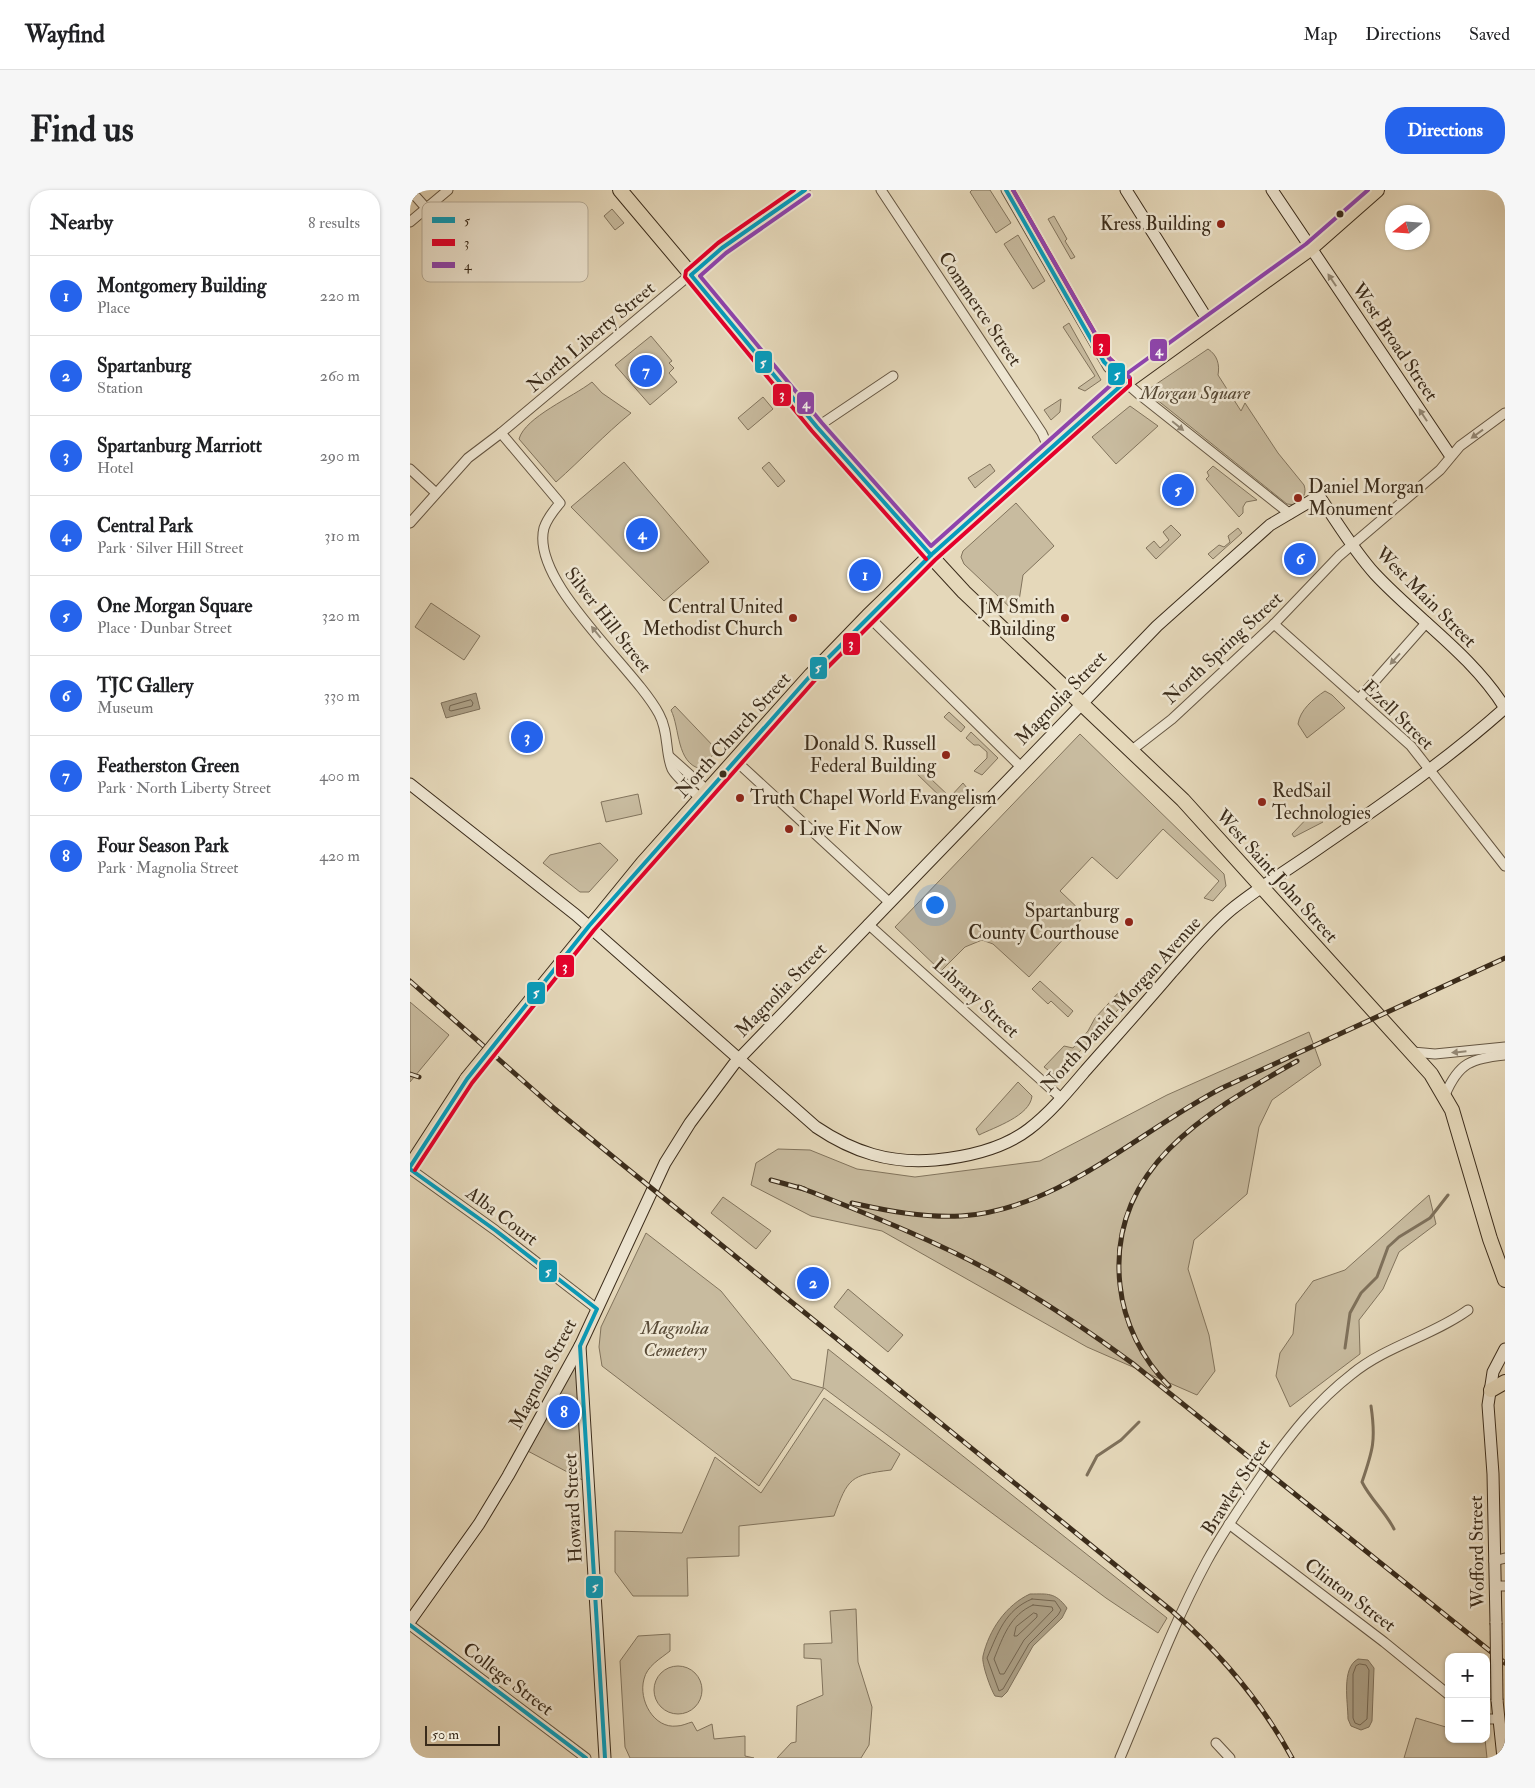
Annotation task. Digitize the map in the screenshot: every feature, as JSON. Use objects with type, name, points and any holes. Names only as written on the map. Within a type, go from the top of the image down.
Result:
[{"type":"main road","name":"West Saint John Street","points":[[620,190],[817,427],[964,592],[1183,800],[1263,885],[1332,965],[1413,1052],[1445,1095],[1458,1127],[1490,1239],[1505,1280]]},
{"type":"main road","name":"North Church Street","points":[[410,1168],[467,1079],[589,926],[817,668],[868,616],[931,555],[1125,382],[1310,249],[1377,190]]},
{"type":"main road","points":[[1491,1390],[1505,1382]]},
{"type":"street","points":[[410,190],[422,204]]},
{"type":"street","points":[[433,202],[448,190]]},
{"type":"street","name":"North Liberty Street","points":[[410,523],[468,458],[501,433],[722,248],[804,190]]},
{"type":"street","name":"Commerce Street","points":[[881,190],[1042,433],[1049,448]]},
{"type":"street","points":[[1006,190],[1104,362],[1125,382],[1290,514]]},
{"type":"street","points":[[1126,190],[1209,322]]},
{"type":"street","name":"West Broad Street","points":[[1272,190],[1450,455]]},
{"type":"street","points":[[410,222],[422,212]]},
{"type":"street","points":[[817,427],[893,376]]},
{"type":"street","name":"North Spring Street","points":[[1132,750],[1172,719],[1274,624],[1339,556],[1440,470],[1450,455],[1505,413]]},
{"type":"street","name":"Silver Hill Street","points":[[501,433],[560,503],[544,528],[543,543],[549,568],[560,589],[660,714],[668,737],[672,770],[705,795]]},
{"type":"street","points":[[410,469],[436,493]]},
{"type":"street","name":"Magnolia Street","points":[[410,1621],[479,1524],[504,1484],[580,1346],[670,1155],[690,1123],[739,1059],[1081,702],[1202,584],[1270,525],[1319,496]]},
{"type":"street","name":"West Main Street","points":[[1319,496],[1373,572],[1427,622],[1501,697],[1505,708]]},
{"type":"street","points":[[868,616],[1020,766]]},
{"type":"street","points":[[1359,699],[1427,622]]},
{"type":"street","name":"Ezell Street","points":[[1274,624],[1411,746],[1505,866]]},
{"type":"street","name":"North Daniel Morgan Avenue","points":[[410,784],[589,926],[739,1059],[830,1136],[862,1152],[889,1159],[924,1161],[953,1158],[996,1146],[1029,1129],[1061,1098],[1220,921],[1263,885],[1383,804],[1505,708]]},
{"type":"street","points":[[670,757],[705,795]]},
{"type":"street","points":[[736,760],[890,902]]},
{"type":"street","name":"Library Street","points":[[868,924],[1061,1098]]},
{"type":"street","points":[[1413,1052],[1435,1054],[1505,1047]]},
{"type":"street","points":[[1445,1095],[1453,1076],[1466,1063],[1481,1058],[1505,1055]]},
{"type":"street","name":"Alba Court","points":[[410,1168],[597,1309]]},
{"type":"street","name":"Brawley Street","points":[[1120,1758],[1182,1610],[1229,1524],[1297,1426],[1333,1389],[1374,1360],[1447,1325],[1468,1310]]},
{"type":"street","name":"Howard Street","points":[[580,1346],[605,1758]]},
{"type":"street","name":"Wofford Street","points":[[1503,1758],[1497,1700],[1496,1623],[1500,1586],[1500,1560],[1488,1405],[1494,1372],[1505,1350]]},
{"type":"street","name":"Clinton Street","points":[[1229,1524],[1384,1642],[1445,1692]]},
{"type":"street","name":"College Street","points":[[410,1625],[586,1758]]},
{"type":"street","points":[[1490,1719],[1499,1719]]},
{"type":"street","points":[[1216,1743],[1230,1758]]},
{"type":"green space","points":[[972,190],[990,190],[1011,223],[996,233],[970,192]]},
{"type":"green space","points":[[612,209],[624,223],[615,230],[604,216]]},
{"type":"green space","points":[[1054,216],[1067,239],[1065,241],[1075,257],[1071,259],[1048,219]]},
{"type":"green space","points":[[1018,235],[1045,281],[1033,289],[1004,244]]},
{"type":"green space","points":[[1069,323],[1101,380],[1085,391],[1078,388],[1095,376],[1063,327]]},
{"type":"green space","points":[[651,336],[672,361],[669,363],[674,368],[669,373],[677,382],[650,405],[615,365]]},
{"type":"green space","name":"Morgan Square","points":[[1208,349],[1217,360],[1219,367],[1218,375],[1241,411],[1245,403],[1278,453],[1304,485],[1304,496],[1296,505],[1287,504],[1146,391]]},
{"type":"green space","points":[[592,382],[602,393],[631,413],[556,482],[519,439],[530,423],[540,415]]},
{"type":"green space","points":[[763,397],[773,409],[748,430],[738,418]]},
{"type":"green space","points":[[1061,399],[1060,412],[1051,420],[1044,410]]},
{"type":"green space","points":[[1130,406],[1158,426],[1116,464],[1092,437]]},
{"type":"green space","points":[[624,462],[709,562],[664,601],[571,507]]},
{"type":"green space","points":[[769,462],[785,481],[778,487],[762,468]]},
{"type":"green space","points":[[990,464],[995,471],[975,488],[968,478]]},
{"type":"green space","points":[[1213,466],[1257,500],[1246,502],[1243,507],[1243,513],[1239,517],[1206,479],[1209,476],[1207,472]]},
{"type":"green space","points":[[1016,503],[1054,546],[1023,575],[1017,614],[964,564],[961,557],[963,551]]},
{"type":"green space","points":[[1171,525],[1181,535],[1156,559],[1146,548],[1154,541],[1160,548],[1169,540],[1163,532]]},
{"type":"green space","points":[[1238,528],[1242,533],[1213,559],[1208,554],[1219,545],[1224,547],[1230,542],[1228,536]]},
{"type":"green space","points":[[431,603],[480,636],[464,660],[415,627]]},
{"type":"green space","points":[[1325,691],[1345,708],[1307,738],[1298,724],[1299,719],[1308,705]]},
{"type":"green space","points":[[675,706],[717,750],[701,769],[687,760],[683,752],[671,710]]},
{"type":"green space","points":[[949,712],[965,727],[961,732],[944,717]]},
{"type":"green space","points":[[971,732],[998,758],[982,775],[974,771],[987,758],[987,752],[966,738]]},
{"type":"green space","points":[[1080,734],[1224,874],[1226,886],[1213,901],[1204,898],[1219,881],[1163,829],[1117,879],[1092,857],[1060,891],[1085,915],[1029,977],[993,944],[982,940],[965,947],[941,971],[895,927]]},
{"type":"green space","points":[[912,761],[950,797],[963,783],[967,791],[951,807],[914,771]]},
{"type":"green space","points":[[638,794],[642,814],[606,822],[601,802]]},
{"type":"green space","points":[[1314,811],[1323,822],[1294,837],[1292,834]]},
{"type":"green space","points":[[600,843],[618,860],[589,892],[580,892],[543,863],[550,855]]},
{"type":"green space","points":[[1040,981],[1073,1011],[1068,1017],[1051,1001],[1048,1004],[1032,989]]},
{"type":"green space","points":[[1120,991],[1128,999],[1058,1075],[1053,1074],[1044,1067],[1064,1046],[1073,1048],[1088,1031],[1095,1018]]},
{"type":"green space","points":[[410,1002],[449,1035],[410,1082]]},
{"type":"green space","points":[[1309,1032],[1321,1065],[1272,1100],[1259,1127],[1247,1194],[1194,1240],[1188,1269],[1209,1335],[1215,1371],[1197,1395],[1087,1347],[882,1231],[811,1216],[751,1185],[756,1163],[778,1149],[810,1150],[857,1169],[915,1177],[1040,1161],[1167,1095]]},
{"type":"green space","points":[[1018,1082],[1032,1096],[1030,1103],[1019,1115],[979,1135],[976,1129]]},
{"type":"green space","points":[[1429,1195],[1436,1224],[1399,1252],[1383,1289],[1359,1320],[1360,1354],[1290,1407],[1276,1376],[1280,1353],[1293,1334],[1296,1304],[1313,1281],[1345,1270]]},
{"type":"green space","points":[[723,1197],[771,1231],[756,1249],[711,1213]]},
{"type":"green space","name":"Magnolia Cemetery","points":[[646,1233],[721,1291],[792,1379],[823,1388],[828,1349],[1167,1618],[1158,1633],[1106,1598],[824,1388],[759,1486],[602,1366],[599,1347],[601,1327]]},
{"type":"green space","points":[[848,1289],[903,1335],[888,1352],[834,1307]]},
{"type":"green space","points":[[580,1346],[590,1484],[524,1449]]},
{"type":"green space","points":[[824,1398],[900,1454],[891,1470],[867,1474],[852,1481],[843,1493],[834,1516],[739,1526],[739,1556],[687,1558],[688,1596],[633,1596],[615,1572],[615,1531],[682,1533],[715,1457],[761,1493]]},
{"type":"green space","points":[[856,1609],[858,1662],[872,1707],[869,1745],[861,1758],[777,1758],[791,1743],[796,1742],[797,1706],[823,1695],[821,1659],[804,1658],[804,1644],[832,1643],[830,1611]]},
{"type":"green space","points":[[670,1634],[670,1651],[651,1667],[644,1679],[643,1696],[650,1711],[661,1723],[669,1726],[679,1726],[692,1722],[697,1731],[712,1724],[714,1739],[745,1736],[745,1756],[754,1758],[630,1758],[625,1747],[620,1661],[638,1636]]},
{"type":"green space","points":[[678,1666],[687,1668],[695,1673],[700,1681],[702,1690],[700,1699],[695,1707],[687,1712],[678,1714],[669,1712],[661,1707],[656,1699],[654,1690],[656,1681],[661,1673],[669,1668]]},
{"type":"green space","points":[[1416,1718],[1445,1727],[1445,1743],[1485,1743],[1487,1758],[1404,1758]]},
{"type":"water","points":[[476,693],[480,709],[446,718],[441,703]]},
{"type":"water","points":[[1030,1594],[1051,1595],[1059,1599],[1067,1608],[1062,1618],[1033,1646],[1007,1692],[1002,1697],[995,1696],[983,1664],[986,1646],[1000,1619],[1013,1605]]},
{"type":"water","points":[[1358,1659],[1368,1660],[1374,1668],[1372,1721],[1369,1727],[1361,1730],[1351,1726],[1348,1719],[1347,1677],[1353,1663]]},
{"type":"waterway","points":[[1345,1348],[1350,1313],[1361,1293],[1377,1277],[1388,1247],[1399,1237],[1430,1218],[1448,1195]]},
{"type":"waterway","points":[[1371,1406],[1373,1437],[1369,1461],[1362,1482],[1394,1529]]},
{"type":"waterway","points":[[1087,1475],[1097,1456],[1121,1440],[1139,1422]]},
{"type":"railway","points":[[852,1203],[906,1213],[933,1216],[961,1216],[997,1210],[1032,1199],[1065,1184],[1097,1166],[1190,1106],[1222,1088],[1505,958]]},
{"type":"railway","points":[[410,981],[555,1109],[1172,1611],[1207,1644],[1239,1679],[1267,1717],[1292,1758]]},
{"type":"railway","points":[[1169,1386],[1151,1364],[1136,1340],[1122,1299],[1120,1244],[1130,1207],[1147,1175],[1171,1148],[1199,1123],[1230,1100],[1297,1061]]},
{"type":"railway","points":[[410,1074],[419,1077]]},
{"type":"railway","points":[[771,1180],[804,1189]]},
{"type":"railway","points":[[799,1187],[902,1229],[952,1252],[977,1264],[1052,1307],[1132,1363],[1505,1663]]},
{"type":"transit line","name":"3","points":[[794,190],[718,243],[686,271],[685,277],[812,431],[926,559]]},
{"type":"transit line","name":"5","points":[[805,190],[722,248],[691,275],[817,427],[931,555]]},
{"type":"transit line","name":"5","points":[[410,1167],[467,1079],[589,926],[811,675],[931,555],[1125,382],[1104,362],[1006,190]]},
{"type":"transit line","name":"3","points":[[415,1170],[472,1083],[594,930],[816,679],[935,560],[1130,385],[1130,378],[1109,358],[1013,190]]},
{"type":"transit line","name":"4","points":[[1013,190],[1109,358],[1129,377]]},
{"type":"transit line","name":"4","points":[[809,195],[726,253],[700,276],[822,423],[931,546],[1111,385],[1306,244],[1368,190]]},
{"type":"transit line","name":"5","points":[[410,1169],[495,1230],[597,1309],[580,1346],[605,1758]]},
{"type":"transit line","name":"5","points":[[410,1625],[586,1758]]},
{"type":"place","name":"Kress Building","points":[[1221,224]]},
{"type":"place","name":"Featherston Green","points":[[646,371]]},
{"type":"place","name":"One Morgan Square","points":[[1178,490]]},
{"type":"place","name":"Daniel Morgan Monument","points":[[1298,498]]},
{"type":"place","name":"Central Park","points":[[642,534]]},
{"type":"place","name":"TJC Gallery","points":[[1300,559]]},
{"type":"place","name":"Montgomery Building","points":[[865,575]]},
{"type":"place","name":"Central United Methodist Church","points":[[793,618]]},
{"type":"place","name":"JM Smith Building","points":[[1065,618]]},
{"type":"place","name":"Spartanburg Marriott","points":[[527,737]]},
{"type":"place","name":"Donald S. Russell Federal Building","points":[[946,755]]},
{"type":"place","name":"Truth Chapel World Evangelism","points":[[740,798]]},
{"type":"place","name":"RedSail Technologies","points":[[1262,802]]},
{"type":"place","name":"Live Fit Now","points":[[789,829]]},
{"type":"place","name":"Spartanburg County Courthouse","points":[[1129,922]]},
{"type":"place","name":"Spartanburg","points":[[813,1283]]},
{"type":"place","name":"Four Season Park","points":[[564,1412]]}]
